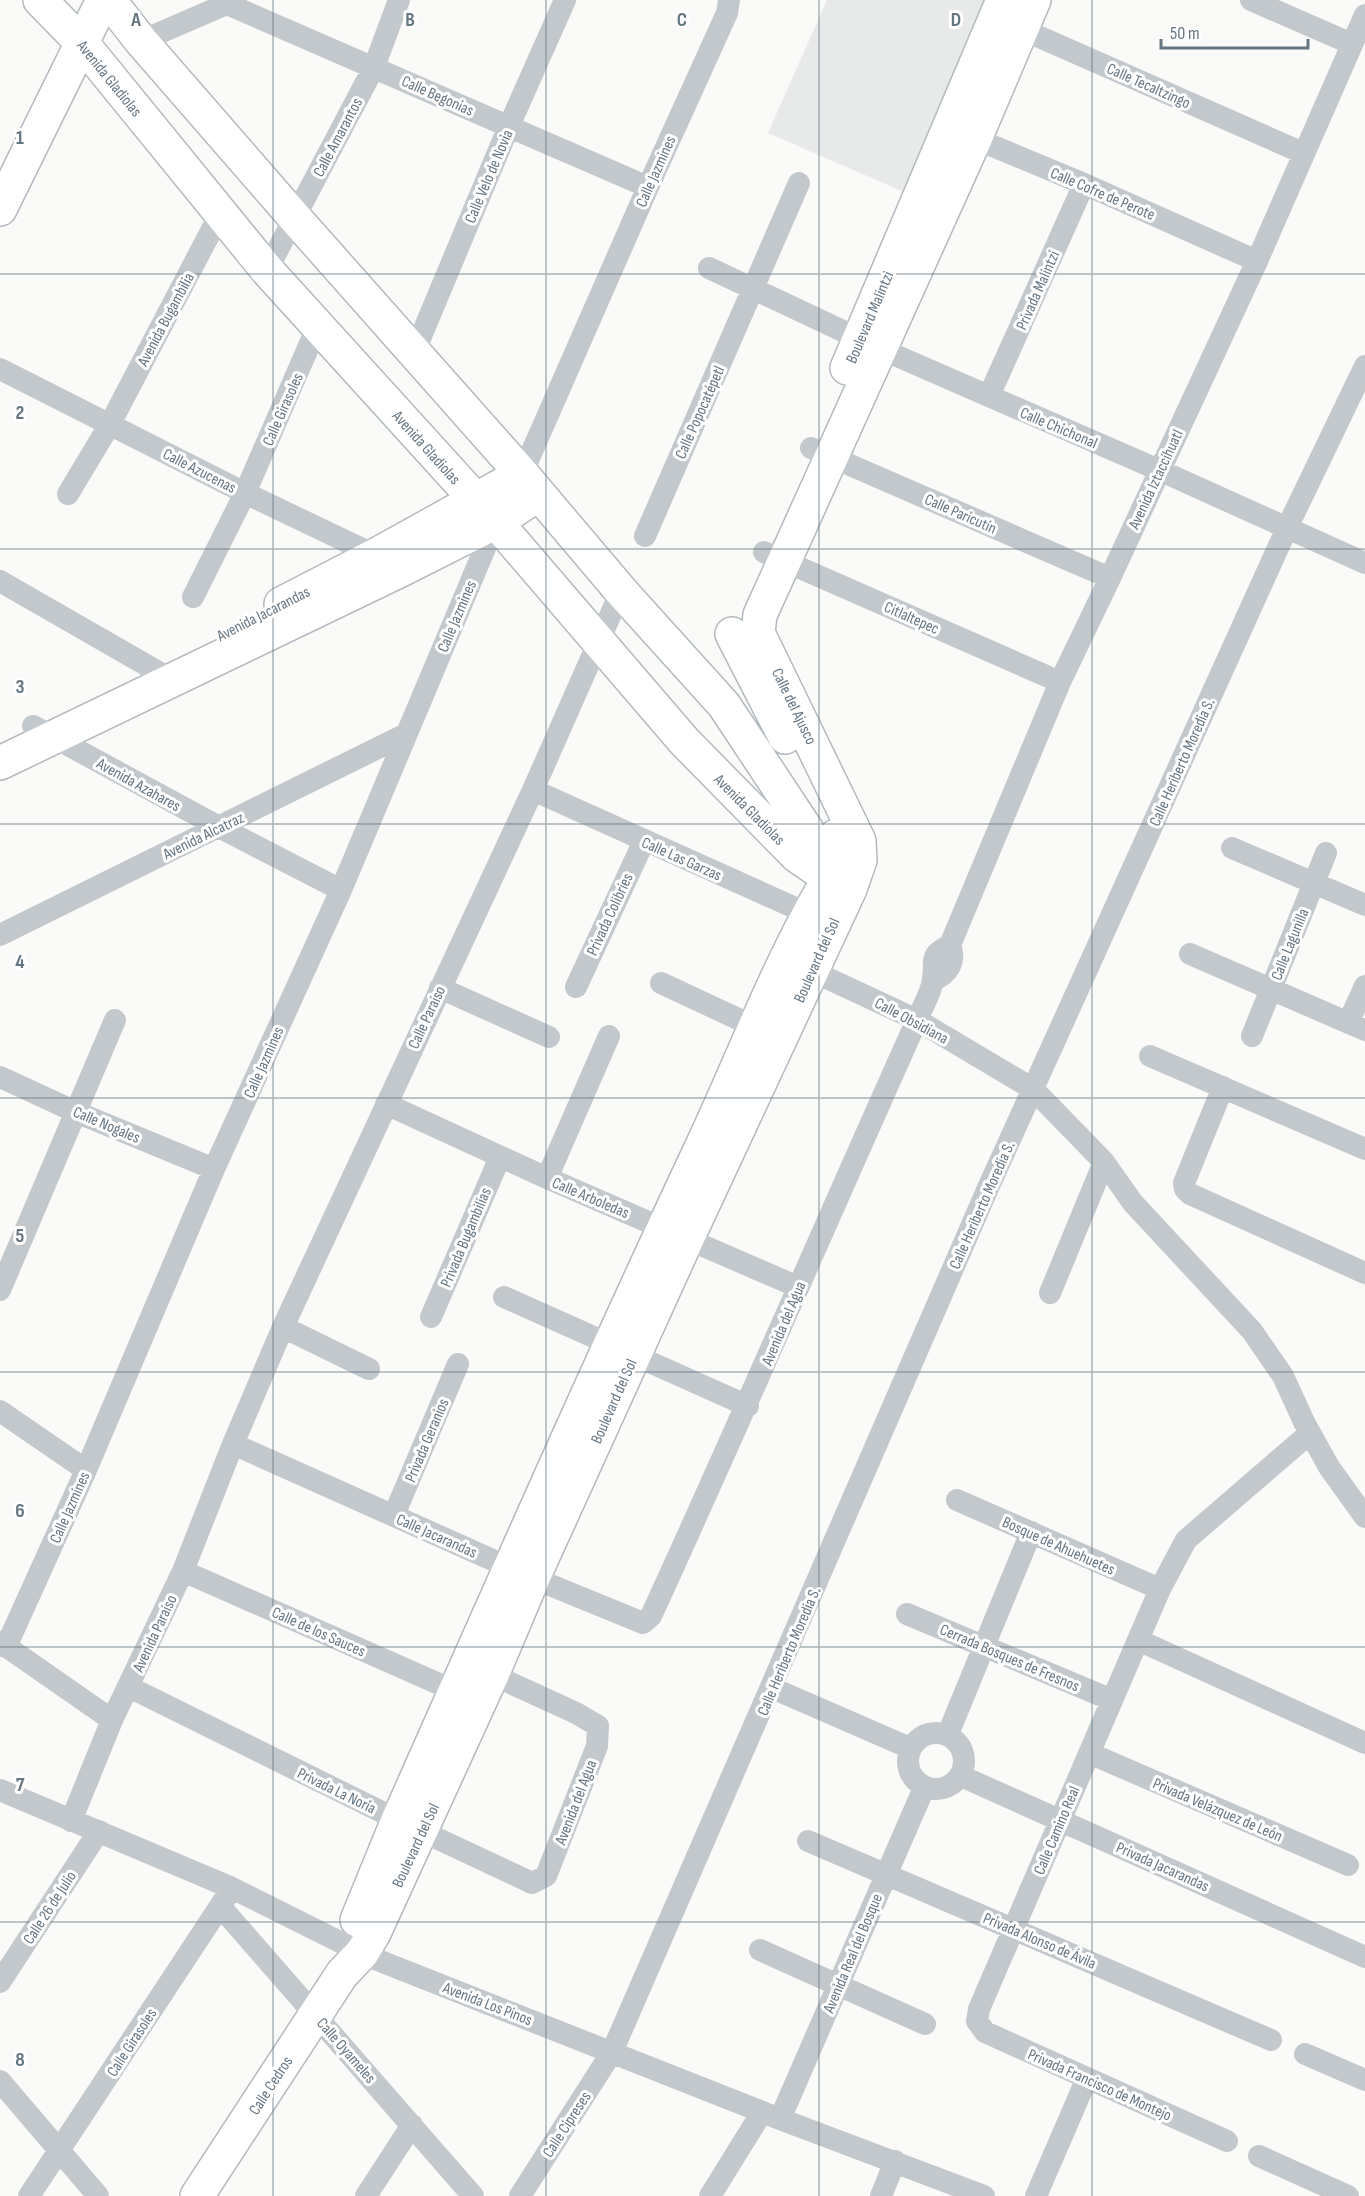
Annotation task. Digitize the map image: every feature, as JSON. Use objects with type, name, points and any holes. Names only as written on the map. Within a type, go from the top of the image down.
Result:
[{"type":"street","name":"Avenida Gladiolas","points":[[40,0],[82,43],[267,270],[485,512],[706,765],[797,856],[839,884]]},
{"type":"street","points":[[0,209],[7,176],[82,43],[103,0]]},
{"type":"street","name":"Avenida Gladiolas","points":[[109,0],[141,41],[295,218],[530,484],[621,591],[724,705],[814,840],[839,884]]},
{"type":"street","name":"Calle Amarantos","points":[[267,270],[374,67],[399,0]]},
{"type":"street","name":"Calle Velo de Novia","points":[[414,353],[509,126],[565,0]]},
{"type":"street","name":"Calle Jazmines","points":[[530,484],[648,187],[727,13],[729,0]]},
{"type":"street","points":[[1251,0],[1352,44]]},
{"type":"street","points":[[141,41],[231,2]]},
{"type":"street","name":"Calle Begonias","points":[[231,2],[648,187]]},
{"type":"street","name":"Boulevard Malintzi","points":[[732,634],[774,557],[822,453],[1014,12]]},
{"type":"street","name":"Calle Tecaltzingo","points":[[1014,12],[1303,153]]},
{"type":"street","name":"Avenida Iztaccíhuatl","points":[[918,1020],[933,980],[933,964],[938,951],[950,945],[1060,682],[1257,261],[1365,15]]},
{"type":"street","name":"Calle Cofre de Perote","points":[[962,133],[1257,261]]},
{"type":"street","name":"Calle Popocatépetl","points":[[645,536],[799,183]]},
{"type":"street","name":"Privada Malintzi","points":[[989,396],[1084,184]]},
{"type":"street","name":"Avenida Bugambilia","points":[[68,494],[110,424],[220,214]]},
{"type":"street","name":"Calle Chichonal","points":[[709,268],[871,344],[1365,563]]},
{"type":"street","name":"Calle Girasoles","points":[[193,597],[245,493],[318,325]]},
{"type":"street","name":"Calle Heriberto Moredia S.","points":[[612,2052],[988,1188],[1287,528],[1365,366]]},
{"type":"street","name":"Calle Azucenas","points":[[0,369],[245,493],[389,562]]},
{"type":"street","name":"Calle Paricutín","points":[[822,453],[1110,578]]},
{"type":"street","name":"Avenida Jacarandas","points":[[0,743],[43,731],[164,674],[389,562],[485,512],[530,484]]},
{"type":"street","name":"Calle Jazmines","points":[[3,1645],[86,1470],[214,1169],[341,890],[406,734],[485,512]]},
{"type":"street","name":"Citlaltepec","points":[[774,557],[1060,682]]},
{"type":"street","name":"Calle del Ajusco","points":[[774,557],[758,633],[859,841],[860,849]]},
{"type":"street","points":[[0,581],[164,674]]},
{"type":"street","name":"Calle Paraíso","points":[[233,1444],[283,1327],[533,790],[621,591]]},
{"type":"street","points":[[683,658],[713,648],[732,634]]},
{"type":"street","name":"Calle del Ajusco","points":[[732,634],[839,843],[841,859],[839,884]]},
{"type":"street","name":"Avenida Jacarandas","points":[[0,763],[43,731]]},
{"type":"street","name":"Avenida Azahares","points":[[43,731],[219,827],[341,890]]},
{"type":"street","points":[[706,765],[742,732]]},
{"type":"street","name":"Avenida Alcatraz","points":[[0,935],[406,734]]},
{"type":"street","name":"Calle Las Garzas","points":[[533,790],[820,919]]},
{"type":"street","name":"Privada Colibríes","points":[[576,987],[644,841]]},
{"type":"street","points":[[1232,848],[1365,904]]},
{"type":"street","name":"Boulevard del Sol","points":[[351,1958],[374,1933],[410,1826],[472,1677],[820,919],[839,884],[860,860],[860,849]]},
{"type":"street","name":"Calle Lagunilla","points":[[1252,1036],[1326,853]]},
{"type":"street","points":[[1190,954],[1357,1026],[1365,987]]},
{"type":"street","name":"Calle Obsidiana","points":[[799,965],[918,1020],[1033,1089],[1104,1162],[1133,1203],[1252,1331],[1283,1376],[1329,1467],[1365,1517]]},
{"type":"street","points":[[662,983],[768,1034]]},
{"type":"street","points":[[440,988],[549,1037]]},
{"type":"street","points":[[0,1290],[115,1020]]},
{"type":"street","name":"Avenida del Agua","points":[[643,1623],[651,1616],[748,1406],[798,1287],[918,1020]]},
{"type":"street","points":[[547,1178],[609,1036]]},
{"type":"street","points":[[1150,1056],[1365,1149]]},
{"type":"street","name":"Calle Nogales","points":[[0,1077],[76,1112],[214,1169]]},
{"type":"street","points":[[1223,1087],[1184,1183],[1185,1189],[1190,1194],[1365,1273]]},
{"type":"street","name":"Calle Arboledas","points":[[386,1104],[547,1178],[798,1287]]},
{"type":"street","name":"Privada Bugambilias","points":[[431,1317],[500,1156]]},
{"type":"street","points":[[1050,1293],[1104,1162]]},
{"type":"street","points":[[504,1297],[748,1406]]},
{"type":"street","points":[[283,1327],[369,1369]]},
{"type":"street","name":"Privada Geranios","points":[[394,1515],[458,1364]]},
{"type":"street","points":[[0,1411],[86,1470]]},
{"type":"street","name":"Calle Camino Real","points":[[977,2021],[979,2008],[1160,1589],[1186,1540],[1310,1433]]},
{"type":"street","name":"Calle Jacarandas","points":[[233,1444],[521,1573],[643,1623]]},
{"type":"street","name":"Avenida Paraíso","points":[[71,1821],[112,1720],[183,1571],[233,1444]]},
{"type":"street","name":"Bosque de Ahuehuetes","points":[[957,1500],[1160,1589]]},
{"type":"street","points":[[948,1734],[1031,1532]]},
{"type":"street","name":"Calle de los Sauces","points":[[183,1571],[576,1713],[598,1726]]},
{"type":"street","name":"Cerrada Bosques de Fresnos","points":[[908,1614],[1112,1700]]},
{"type":"street","points":[[1138,1640],[1365,1743]]},
{"type":"street","points":[[3,1645],[112,1720]]},
{"type":"street","name":"Privada La Noria","points":[[129,1687],[410,1826],[532,1883],[546,1876]]},
{"type":"street","points":[[772,1688],[910,1748]]},
{"type":"street","name":"Avenida del Agua","points":[[546,1876],[597,1746],[598,1726]]},
{"type":"street","points":[[934,1732],[948,1734],[960,1745],[965,1760],[961,1776],[945,1789],[924,1788],[911,1778],[906,1763],[910,1748],[920,1737],[934,1732]]},
{"type":"street","name":"Privada Velázquez de León","points":[[1089,1753],[1348,1865]]},
{"type":"street","name":"Privada Jacarandas","points":[[961,1776],[1365,1957]]},
{"type":"street","name":"Avenida Real del Bosque","points":[[710,2196],[771,2115],[838,1985],[924,1788]]},
{"type":"street","name":"Avenida Los Pinos","points":[[0,1790],[99,1831],[351,1958],[612,2052],[984,2196]]},
{"type":"street","name":"Calle 26 de Julio","points":[[0,1982],[99,1831]]},
{"type":"street","name":"Privada Alonso de Ávila","points":[[808,1841],[1271,2040]]},
{"type":"street","name":"Calle Girasoles","points":[[29,2196],[226,1897]]},
{"type":"street","name":"Calle Oyameles","points":[[226,1897],[316,2014],[473,2196]]},
{"type":"street","points":[[760,1950],[924,2024]]},
{"type":"street","name":"Calle Cedros","points":[[197,2196],[351,1958]]},
{"type":"street","name":"Privada Francisco de Montejo","points":[[977,2021],[985,2032],[1227,2141]]},
{"type":"street","name":"Calle Cipreses","points":[[520,2196],[612,2052]]},
{"type":"street","points":[[1305,2054],[1365,2080]]},
{"type":"street","points":[[1036,2196],[1086,2078]]},
{"type":"street","points":[[0,2081],[98,2196]]},
{"type":"street","points":[[366,2196],[412,2125]]},
{"type":"street","points":[[1259,2156],[1348,2196]]},
{"type":"street","points":[[881,2196],[895,2161]]},
{"type":"shaded area","points":[[827,0],[1006,0],[920,199],[768,133]]}]
